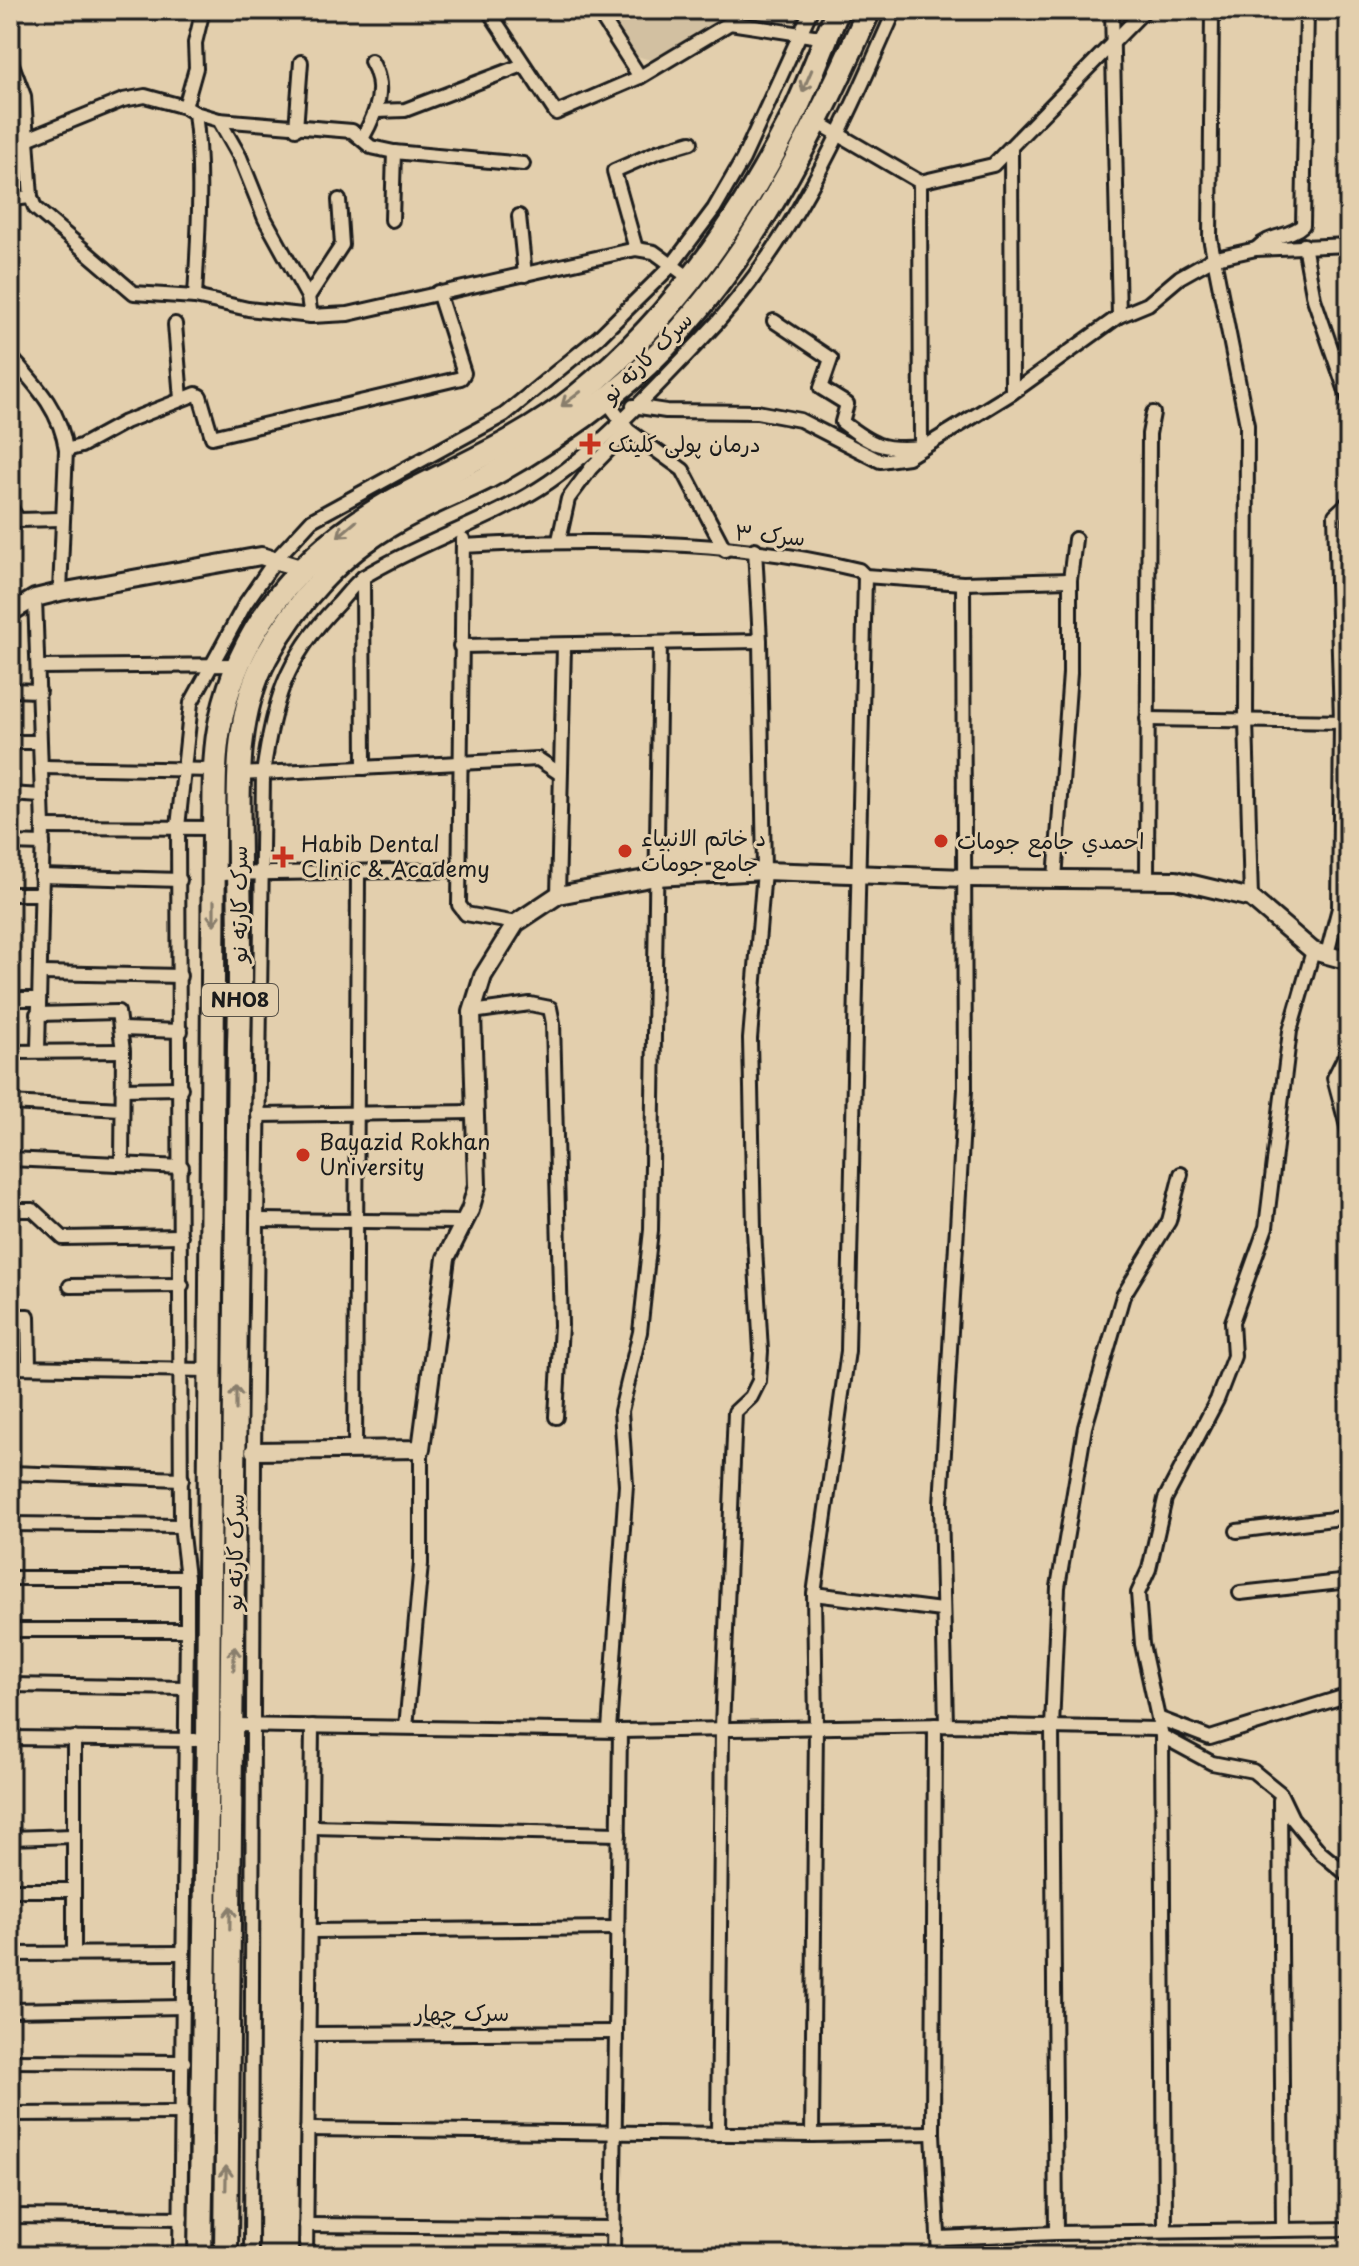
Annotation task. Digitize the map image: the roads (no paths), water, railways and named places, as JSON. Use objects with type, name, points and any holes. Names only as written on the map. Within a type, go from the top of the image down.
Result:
[{"type":"highway","name":"سرک کارته نو","points":[[200,2256],[197,1740],[209,1370],[214,828],[220,722],[235,665],[269,606],[300,568],[358,520],[513,441],[578,396],[675,317],[691,279],[735,217],[789,126],[838,10]]},
{"type":"highway","name":"سرک کارته نو","points":[[226,2256],[244,1725],[250,874],[239,774],[243,727],[264,660],[307,595],[340,562],[393,523],[491,475],[606,400],[675,317],[756,231],[819,123],[869,10]]},
{"type":"highway","points":[[735,217],[756,231]]},
{"type":"street","points":[[195,297],[199,184],[190,110],[196,68],[195,43],[203,10]]},
{"type":"street","points":[[488,10],[556,113],[640,77],[730,23],[826,38]]},
{"type":"street","points":[[597,10],[640,77]]},
{"type":"street","points":[[180,2256],[183,1953],[197,1740],[187,1688],[187,1578],[181,1526],[180,1370],[182,1167],[178,827],[191,703],[209,665],[276,559],[312,520],[504,415],[599,337],[672,265],[714,209],[743,159],[811,10]]},
{"type":"street","points":[[559,540],[568,499],[624,425],[633,406],[701,340],[768,261],[840,136],[895,10]]},
{"type":"street","points":[[1112,10],[1119,316]]},
{"type":"street","points":[[819,123],[920,182],[993,165],[1145,10]]},
{"type":"street","points":[[1212,10],[1212,259],[1232,338],[1235,371],[1247,425],[1246,720],[1251,898]]},
{"type":"street","points":[[1256,249],[1265,238],[1296,232],[1303,225],[1307,10]]},
{"type":"street","points":[[10,59],[24,96],[31,197],[44,219],[128,290],[195,297],[248,309],[311,316],[348,314],[636,249],[654,252],[691,279]]},
{"type":"street","points":[[363,137],[376,111],[380,75],[371,61]]},
{"type":"street","points":[[296,129],[301,62]]},
{"type":"street","points":[[376,111],[405,110],[523,65]]},
{"type":"street","points":[[10,146],[27,136],[145,96],[219,120],[296,129],[352,131],[363,137],[371,147],[394,152],[523,164]]},
{"type":"street","points":[[219,120],[240,157],[265,219],[308,297],[311,316]]},
{"type":"street","points":[[636,249],[614,171],[657,152],[691,142]]},
{"type":"street","points":[[1011,147],[1012,393]]},
{"type":"street","points":[[392,220],[394,152]]},
{"type":"street","points":[[920,182],[921,447]]},
{"type":"street","points":[[10,199],[31,197]]},
{"type":"street","points":[[308,297],[342,245],[339,200]]},
{"type":"street","points":[[519,216],[525,275]]},
{"type":"street","points":[[1304,245],[1314,299],[1347,382],[1349,400]]},
{"type":"street","points":[[633,406],[666,411],[757,412],[800,420],[880,461],[908,457],[1012,393],[1119,316],[1148,304],[1180,277],[1212,259],[1256,249],[1349,245]]},
{"type":"street","points":[[66,450],[181,399],[200,396],[212,437],[461,378],[464,373],[438,292]]},
{"type":"street","points":[[774,321],[831,359],[821,388],[847,404],[842,422],[870,443],[886,449],[921,447]]},
{"type":"street","points":[[175,324],[181,399]]},
{"type":"street","points":[[12,361],[43,393],[63,431],[66,450],[60,592]]},
{"type":"street","points":[[606,400],[624,425],[683,470],[725,550]]},
{"type":"street","points":[[1147,878],[1149,434],[1153,413]]},
{"type":"street","points":[[251,2256],[244,1725],[254,1451],[258,1115],[250,874],[271,714],[288,668],[316,627],[363,577],[548,483],[624,425]]},
{"type":"street","points":[[1165,2231],[1159,1728],[1142,1644],[1138,1593],[1149,1569],[1165,1499],[1217,1400],[1234,1356],[1232,1322],[1266,1227],[1290,1031],[1339,908],[1345,721],[1335,515],[1349,502]]},
{"type":"street","points":[[10,507],[18,520],[61,519]]},
{"type":"street","points":[[462,529],[458,763],[462,911],[516,923]]},
{"type":"street","points":[[1055,879],[1070,673],[1070,580],[1075,539]]},
{"type":"street","name":"سرک ۳","points":[[463,546],[559,540],[755,549],[859,570],[865,576],[963,583],[1070,580]]},
{"type":"street","points":[[718,2134],[722,1727],[735,1412],[751,1397],[759,1381],[761,1351],[754,1230],[750,1039],[764,871],[760,641],[755,549]]},
{"type":"street","points":[[10,613],[35,598],[60,592],[261,556],[300,568]]},
{"type":"street","points":[[812,2135],[816,1726],[814,1594],[848,1351],[865,576]]},
{"type":"street","points":[[363,577],[364,768]]},
{"type":"street","points":[[939,2256],[933,2133],[941,1725],[941,1504],[965,1089],[963,583]]},
{"type":"street","points":[[35,598],[40,667],[39,742],[43,827],[38,1050]]},
{"type":"street","points":[[460,646],[760,641]]},
{"type":"street","points":[[613,2256],[619,1834],[614,1730],[626,1485],[621,1411],[640,1332],[651,1230],[660,643]]},
{"type":"street","points":[[558,895],[564,646]]},
{"type":"street","points":[[40,667],[235,665]]},
{"type":"street","points":[[10,690],[39,691]]},
{"type":"street","points":[[1147,719],[1345,721]]},
{"type":"street","points":[[10,742],[39,742]]},
{"type":"street","points":[[239,774],[538,759],[559,773]]},
{"type":"street","points":[[41,767],[216,770]]},
{"type":"street","points":[[10,794],[41,796]]},
{"type":"street","points":[[43,827],[214,828]]},
{"type":"street","points":[[10,843],[43,844]]},
{"type":"street","points":[[214,874],[459,870]]},
{"type":"street","points":[[406,1727],[419,1611],[424,1459],[421,1449],[446,1258],[477,1186],[472,1012],[483,976],[516,923],[558,895],[656,877],[764,871],[966,878],[1147,878],[1199,884],[1251,898],[1320,952],[1349,961]]},
{"type":"street","points":[[355,1449],[358,873]]},
{"type":"street","points":[[41,876],[180,880]]},
{"type":"street","points":[[10,894],[42,894]]},
{"type":"street","points":[[42,973],[180,976]]},
{"type":"street","points":[[10,999],[39,999]]},
{"type":"street","points":[[472,1012],[530,1004],[550,1008],[553,1023],[561,1325],[556,1417]]},
{"type":"street","points":[[37,1014],[118,1012],[123,1051],[122,1163]]},
{"type":"street","points":[[121,1029],[181,1031]]},
{"type":"street","points":[[1349,1048],[1334,1078],[1349,1134]]},
{"type":"street","points":[[10,1052],[123,1051]]},
{"type":"street","points":[[122,1089],[181,1088]]},
{"type":"street","points":[[10,1103],[121,1109]]},
{"type":"street","points":[[258,1115],[475,1112]]},
{"type":"street","points":[[10,1159],[182,1167]]},
{"type":"street","points":[[1056,2233],[1052,1727],[1058,1587],[1085,1427],[1123,1296],[1169,1221],[1181,1174]]},
{"type":"street","points":[[10,1210],[33,1210],[63,1238],[181,1236]]},
{"type":"street","points":[[257,1220],[463,1222]]},
{"type":"street","points":[[70,1286],[182,1285]]},
{"type":"street","points":[[10,1316],[28,1316],[29,1367]]},
{"type":"street","points":[[10,1367],[209,1370]]},
{"type":"street","points":[[254,1451],[421,1449]]},
{"type":"street","points":[[10,1473],[182,1479]]},
{"type":"street","points":[[1237,1531],[1349,1517]]},
{"type":"street","points":[[10,1524],[181,1526]]},
{"type":"street","points":[[10,1578],[187,1578]]},
{"type":"street","points":[[1240,1593],[1349,1581]]},
{"type":"street","points":[[814,1594],[941,1610]]},
{"type":"street","points":[[10,1630],[187,1630]]},
{"type":"street","points":[[10,1685],[187,1688]]},
{"type":"street","points":[[244,1725],[614,1730],[941,1725],[1159,1728],[1210,1738],[1349,1695]]},
{"type":"street","points":[[306,2256],[312,1726]]},
{"type":"street","points":[[1159,1728],[1212,1763],[1253,1771],[1280,1793],[1301,1829],[1349,1876]]},
{"type":"street","points":[[10,1738],[197,1740]]},
{"type":"street","points":[[74,1738],[74,1952]]},
{"type":"street","points":[[1280,1793],[1283,2229]]},
{"type":"street","points":[[311,1827],[619,1834]]},
{"type":"street","points":[[10,1838],[73,1836]]},
{"type":"street","points":[[10,1890],[74,1890]]},
{"type":"street","points":[[310,1931],[617,1928]]},
{"type":"street","points":[[10,1954],[183,1953]]},
{"type":"street","points":[[10,2010],[184,2007]]},
{"type":"street","name":"سرک چهار","points":[[309,2034],[616,2032]]},
{"type":"street","points":[[10,2061],[184,2062]]},
{"type":"street","points":[[10,2114],[183,2113]]},
{"type":"street","points":[[307,2129],[812,2135],[933,2133]]},
{"type":"street","points":[[10,2216],[181,2218]]},
{"type":"street","points":[[306,2225],[614,2228]]},
{"type":"street","points":[[940,2238],[1056,2233],[1349,2229]]},
{"type":"waterway","points":[[990,2256],[1349,2254]]},
{"type":"place","name":"درمان پولی کلینک","points":[[590,444]]},
{"type":"place","name":"احمدي جامع جومات","points":[[941,841]]},
{"type":"place","name":"د خاتم الانبیاء جامع جومات","points":[[625,851]]},
{"type":"place","name":"Habib Dental Clinic & Academy","points":[[283,857]]},
{"type":"place","name":"Bayazid Rokhan University","points":[[303,1155]]}]
